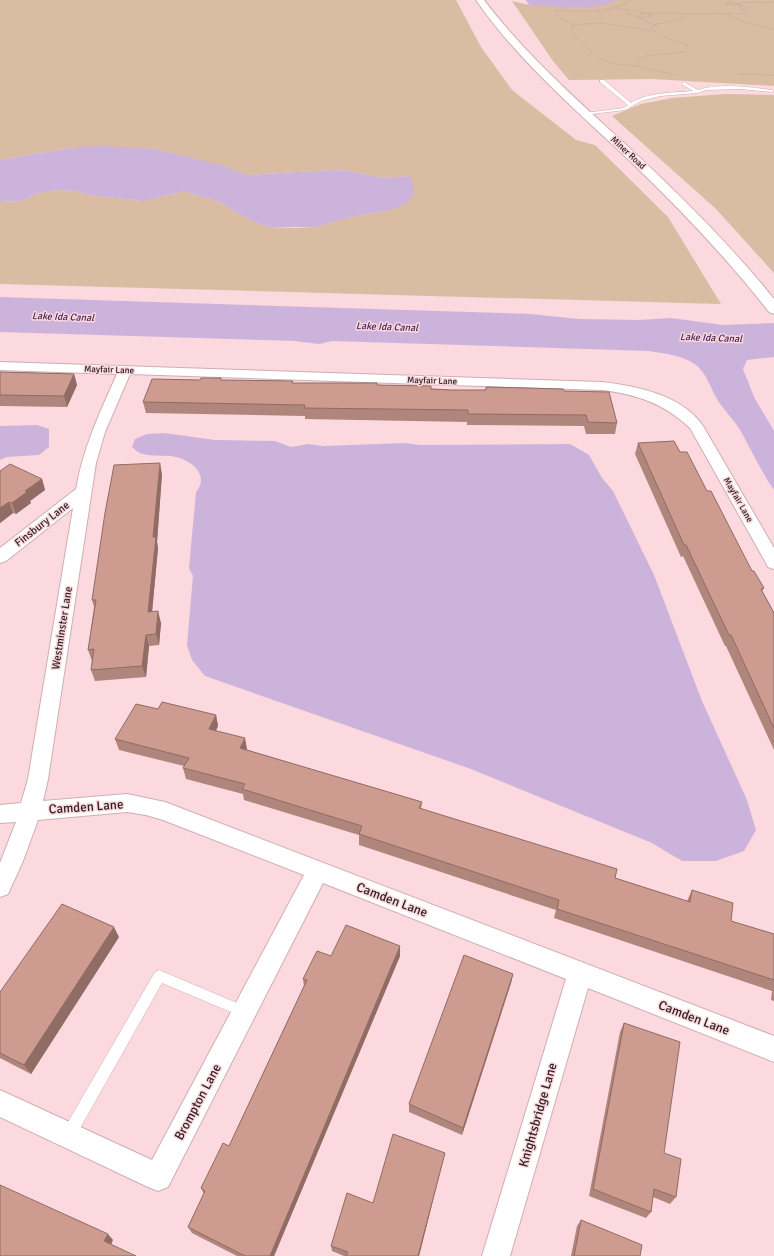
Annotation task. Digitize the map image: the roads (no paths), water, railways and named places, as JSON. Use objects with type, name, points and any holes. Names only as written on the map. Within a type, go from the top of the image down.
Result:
[{"type":"street","name":"Miner Road","points":[[480,0],[525,54],[585,114],[696,217],[738,263],[774,309]]},
{"type":"street","name":"Mayfair Lane","points":[[0,366],[602,386],[644,393],[674,407],[696,426],[774,563]]},
{"type":"street","name":"Westminster Lane","points":[[0,886],[13,862],[31,811],[38,779],[88,463],[98,432],[125,370]]},
{"type":"street","name":"Finsbury Lane","points":[[0,557],[84,491]]},
{"type":"street","name":"Camden Lane","points":[[0,814],[127,803],[165,811],[774,1049]]},
{"type":"street","name":"Brompton Lane","points":[[0,1103],[158,1177],[318,871]]},
{"type":"street","name":"Knightsbridge Lane","points":[[496,1256],[580,974]]},
{"type":"lane","points":[[602,81],[629,104]]},
{"type":"lane","points":[[684,83],[697,92]]},
{"type":"lane","points":[[585,114],[625,109],[629,104],[660,95],[697,92],[706,89],[772,91]]},
{"type":"lane","points":[[68,1135],[159,976],[245,1012]]},
{"type":"water","points":[[526,0],[617,0],[608,4],[597,6],[574,7],[529,5]]},
{"type":"water","points":[[102,146],[155,149],[221,165],[247,175],[332,170],[350,171],[383,178],[408,176],[413,181],[414,194],[407,203],[386,211],[356,216],[315,227],[269,227],[251,220],[219,202],[185,191],[144,201],[88,195],[77,191],[57,190],[38,193],[22,201],[0,202],[0,160],[75,147]]},
{"type":"water","name":"Lake Ida Canal","points":[[0,297],[531,314],[579,319],[639,320],[671,318],[723,325],[774,323],[774,357],[747,360],[743,369],[754,397],[774,431],[774,490],[739,428],[719,403],[703,372],[691,362],[674,355],[649,351],[332,341],[319,344],[295,341],[0,332]]},
{"type":"water","points":[[37,425],[49,429],[49,447],[39,455],[7,457],[0,460],[0,426]]},
{"type":"water","points":[[164,433],[215,440],[275,441],[291,447],[308,444],[323,446],[405,443],[419,445],[570,444],[589,455],[602,478],[613,491],[654,575],[702,701],[747,800],[756,830],[744,851],[716,861],[682,861],[652,843],[471,769],[205,676],[192,660],[187,645],[193,576],[189,568],[196,492],[200,485],[201,479],[196,468],[185,460],[178,457],[144,454],[138,452],[132,447],[135,439],[147,434]]}]
